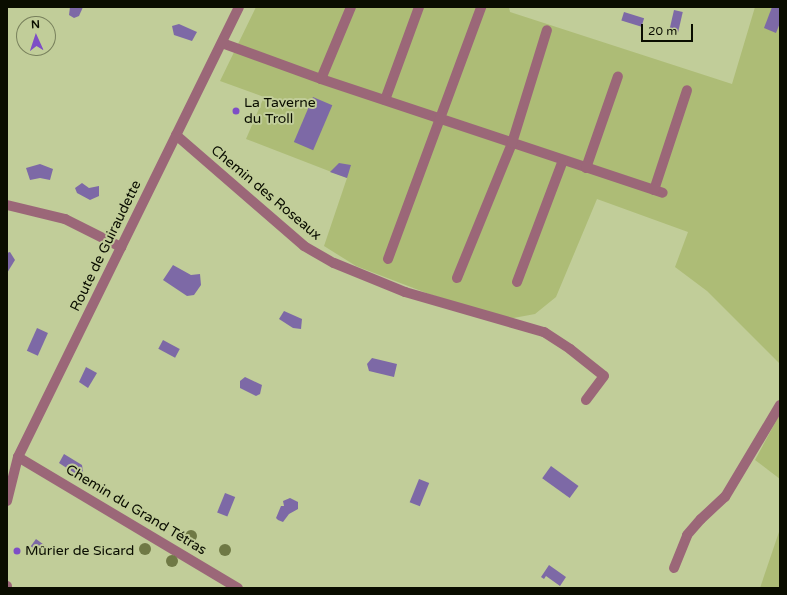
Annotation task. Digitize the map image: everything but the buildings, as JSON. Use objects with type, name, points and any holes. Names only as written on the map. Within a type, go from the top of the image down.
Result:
[{"type":"street","name":"Route de Guiraudette","points":[[7,501],[8,484],[18,457],[239,7]]},
{"type":"street","points":[[321,79],[351,7]]},
{"type":"street","points":[[385,100],[419,7]]},
{"type":"street","points":[[388,259],[441,119],[481,7]]},
{"type":"street","points":[[457,278],[512,143],[547,30]]},
{"type":"street","points":[[222,43],[321,79],[659,192],[687,90]]},
{"type":"street","points":[[586,168],[618,76]]},
{"type":"street","name":"Chemin des Roseaux","points":[[176,135],[315,253],[405,292],[500,321],[544,332],[604,376],[586,400]]},
{"type":"street","points":[[517,282],[562,160]]},
{"type":"street","points":[[7,205],[65,219],[121,247]]},
{"type":"street","points":[[674,568],[687,535],[700,519],[725,497],[780,405]]},
{"type":"street","name":"Chemin du Grand Tétras","points":[[18,457],[115,512],[238,588]]},
{"type":"green space","points":[[256,7],[509,7],[510,12],[732,84],[755,7],[780,7],[780,364],[707,291],[675,267],[688,232],[597,199],[556,297],[535,314],[508,319],[429,294],[356,266],[324,246],[347,178],[246,139],[264,97],[220,81]]},
{"type":"green space","points":[[780,414],[780,479],[755,460]]},
{"type":"green space","points":[[780,529],[780,588],[760,588]]},
{"type":"shaded area","points":[[70,7],[83,7],[79,16],[74,18],[69,15]]},
{"type":"shaded area","points":[[772,7],[780,7],[780,23],[776,33],[764,28]]},
{"type":"shaded area","points":[[674,10],[683,12],[678,32],[669,30]]},
{"type":"shaded area","points":[[624,12],[644,18],[641,27],[621,21]]},
{"type":"shaded area","points":[[179,24],[197,32],[192,41],[174,35],[172,26]]},
{"type":"shaded area","points":[[313,97],[332,105],[313,150],[294,142]]},
{"type":"shaded area","points":[[339,163],[351,165],[347,178],[330,172]]},
{"type":"shaded area","points":[[40,164],[53,169],[50,180],[40,178],[30,180],[26,168]]},
{"type":"shaded area","points":[[82,183],[89,188],[99,186],[99,196],[90,200],[77,193],[75,188]]},
{"type":"shaded area","points":[[10,252],[15,260],[7,273],[7,253]]},
{"type":"shaded area","points":[[173,265],[191,275],[200,274],[201,285],[194,295],[187,296],[163,280]]},
{"type":"shaded area","points":[[284,311],[302,319],[301,329],[293,328],[279,319]]},
{"type":"shaded area","points":[[37,328],[48,333],[38,356],[27,351]]},
{"type":"shaded area","points":[[163,340],[180,349],[175,358],[158,349]]},
{"type":"shaded area","points":[[372,358],[397,364],[394,377],[369,371],[367,364]]},
{"type":"shaded area","points":[[86,367],[97,373],[88,388],[79,382]]},
{"type":"shaded area","points":[[245,377],[262,385],[260,394],[256,396],[240,388],[240,381]]},
{"type":"shaded area","points":[[64,454],[82,465],[83,472],[76,474],[59,463]]},
{"type":"shaded area","points":[[551,466],[579,486],[570,498],[542,478]]},
{"type":"shaded area","points":[[419,479],[429,483],[420,506],[410,502]]},
{"type":"shaded area","points":[[225,493],[235,497],[227,517],[217,512]]},
{"type":"shaded area","points":[[290,498],[298,502],[298,509],[289,514],[283,522],[278,520],[276,518],[281,506],[284,506],[283,501]]},
{"type":"shaded area","points":[[36,539],[50,549],[44,556],[31,546]]},
{"type":"shaded area","points":[[549,565],[566,577],[560,586],[546,576],[544,579],[541,577]]},
{"type":"place","name":"La Taverne du Troll","points":[[236,111]]},
{"type":"place","name":"Mûrier de Sicard","points":[[17,551]]}]
